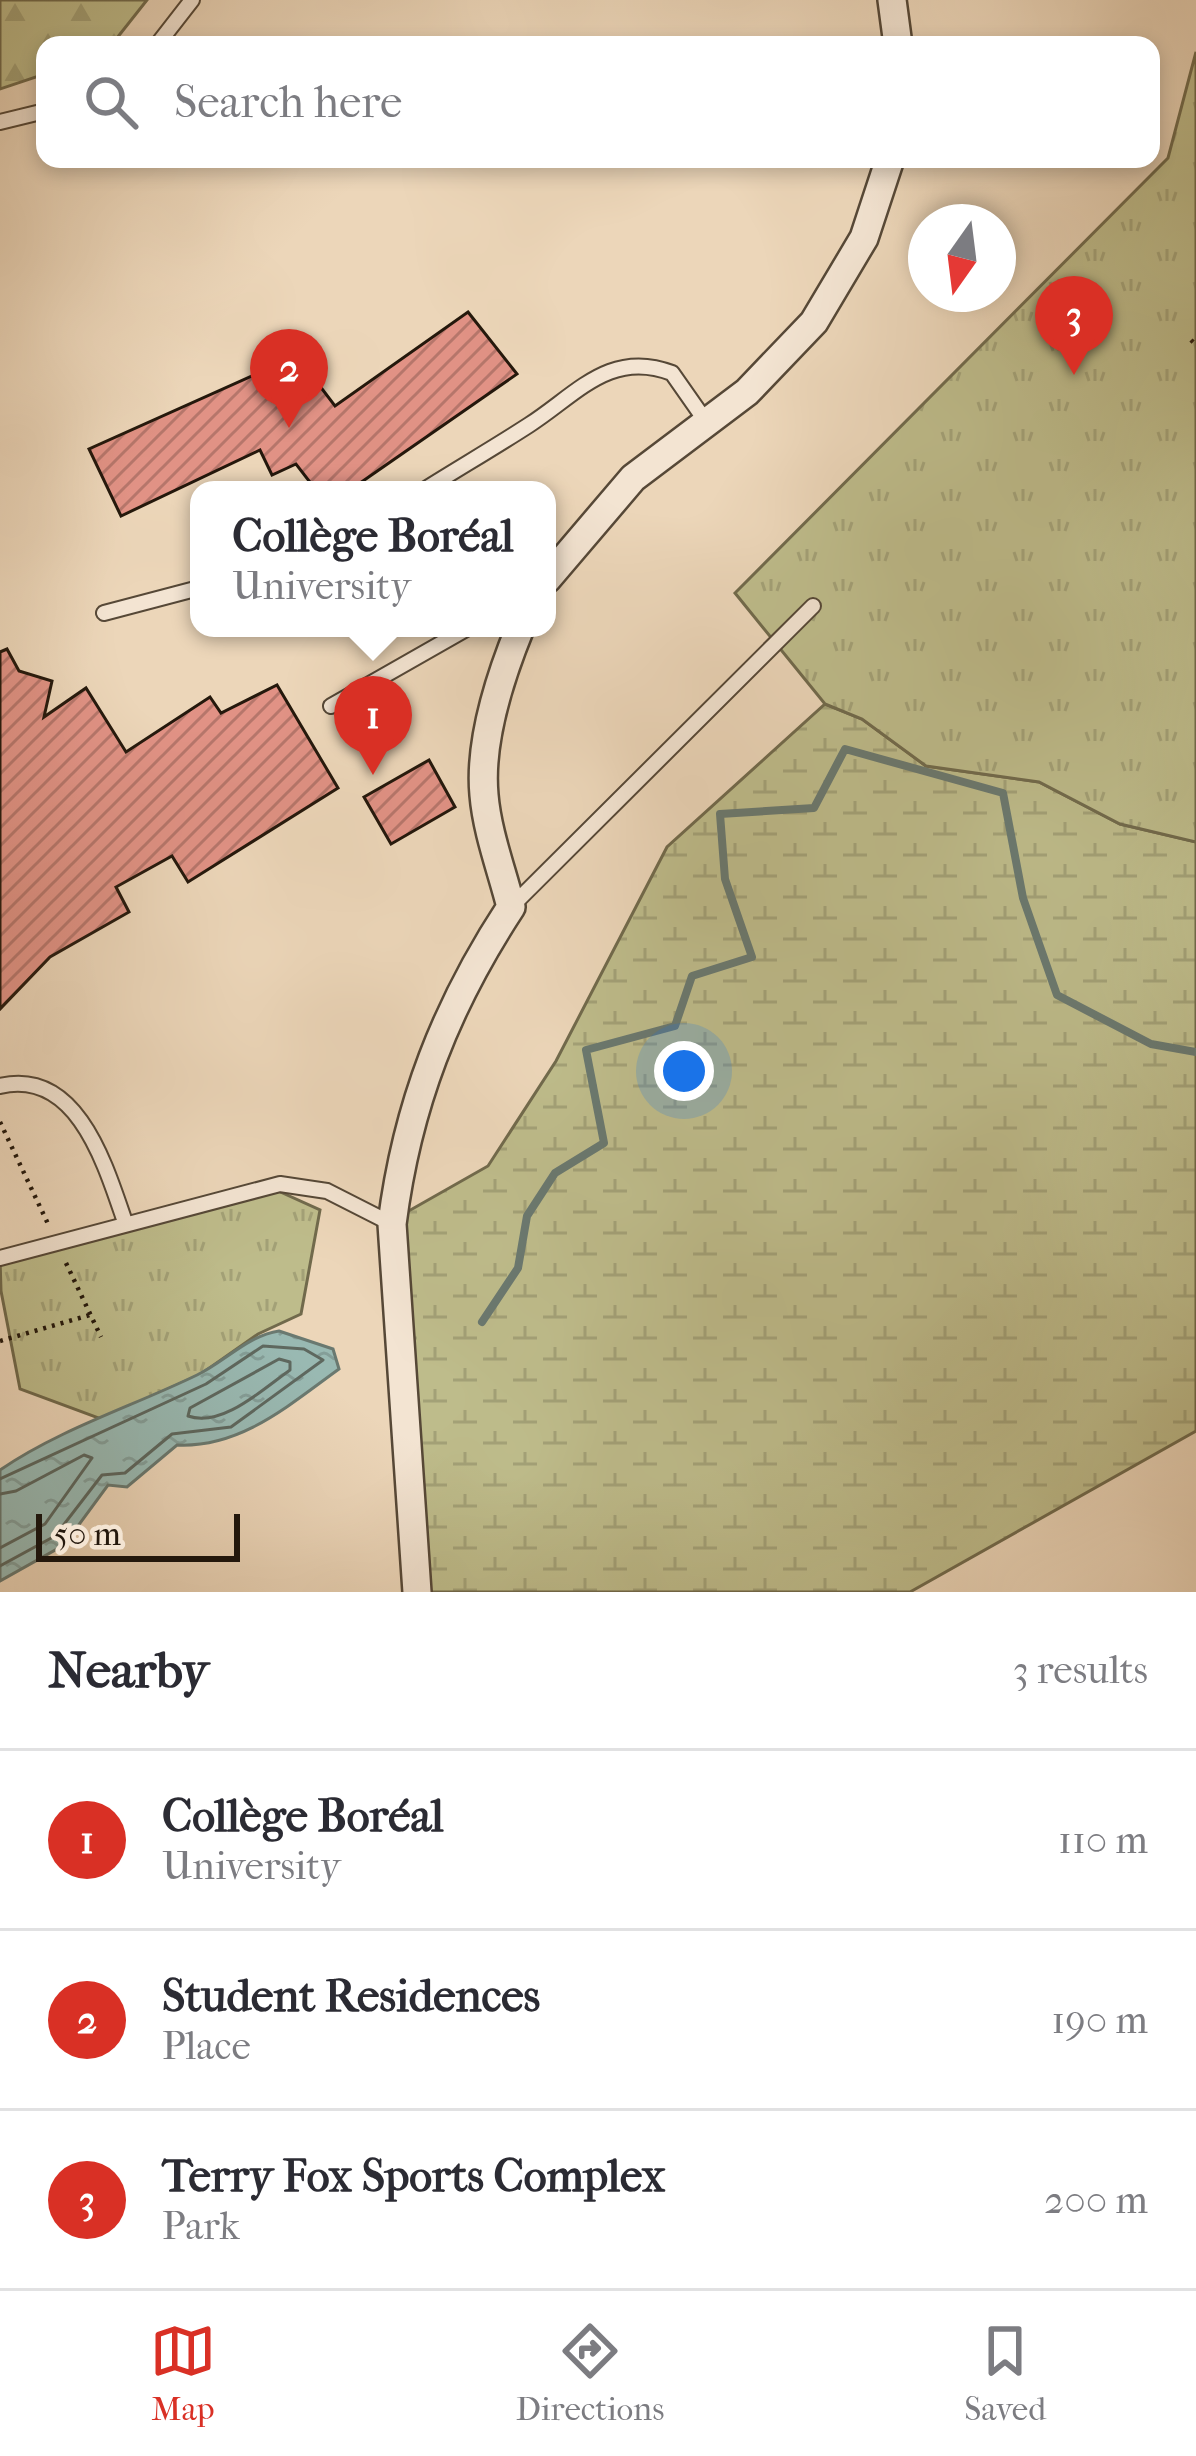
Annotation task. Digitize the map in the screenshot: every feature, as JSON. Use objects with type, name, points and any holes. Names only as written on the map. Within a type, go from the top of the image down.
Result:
[{"type":"street","points":[[892,0],[897,36]]},
{"type":"street","points":[[556,568],[617,493],[777,362],[835,294],[865,238],[887,168]]},
{"type":"street","points":[[416,1592],[392,1224],[400,1164],[437,1037],[511,907],[484,799],[483,770],[516,637]]},
{"type":"lane","points":[[164,36],[192,0]]},
{"type":"lane","points":[[0,122],[36,113]]},
{"type":"lane","points":[[439,481],[535,422],[583,382],[614,369],[635,365],[672,373],[707,423]]},
{"type":"lane","points":[[104,613],[190,590]]},
{"type":"lane","points":[[511,907],[814,606]]},
{"type":"lane","points":[[331,706],[453,637]]},
{"type":"lane","points":[[0,1086],[20,1081],[62,1096],[75,1112],[125,1222]]},
{"type":"lane","points":[[0,1258],[280,1184],[327,1191],[392,1224]]},
{"type":"path","points":[[0,1341],[91,1315]]},
{"type":"green space","points":[[0,0],[147,0],[119,36],[36,36],[36,77],[0,89]]},
{"type":"green space","points":[[1196,52],[1196,842],[1120,824],[1039,782],[926,766],[862,719],[825,704],[735,593],[1168,158]]},
{"type":"green space","points":[[825,704],[862,719],[926,766],[1039,782],[1120,824],[1196,842],[1196,1431],[910,1592],[422,1592],[391,1221],[488,1166],[556,1061],[667,847]]},
{"type":"green space","points":[[265,1185],[320,1210],[301,1314],[258,1334],[201,1374],[101,1419],[20,1389],[1,1291],[0,1258]]},
{"type":"water","points":[[279,1331],[333,1349],[339,1369],[263,1422],[222,1439],[177,1445],[127,1487],[108,1485],[64,1545],[0,1581],[0,1470],[47,1442],[197,1375],[247,1343]]},
{"type":"building","points":[[468,312],[517,374],[363,481],[309,481],[296,464],[272,475],[260,450],[121,516],[89,449],[263,371],[272,400],[313,377],[335,406]]},
{"type":"building","points":[[7,649],[19,671],[52,681],[44,717],[86,688],[126,752],[210,697],[221,713],[277,685],[338,788],[188,882],[172,856],[116,887],[129,912],[50,957],[0,1009],[0,652]]},
{"type":"building","points":[[429,760],[455,807],[391,844],[364,797]]},
{"type":"waterway","points":[[482,1322],[518,1268],[527,1216],[555,1173],[604,1143],[586,1050],[675,1026],[692,976],[752,957],[725,879],[720,814],[814,808],[845,749],[1003,793],[1023,898],[1057,995],[1151,1044],[1196,1052]]},
{"type":"place","name":"Terry Fox Sports Complex","points":[[1074,375]]},
{"type":"place","name":"Student Residences","points":[[289,428]]},
{"type":"place","name":"Collège Boréal","points":[[373,775]]}]
